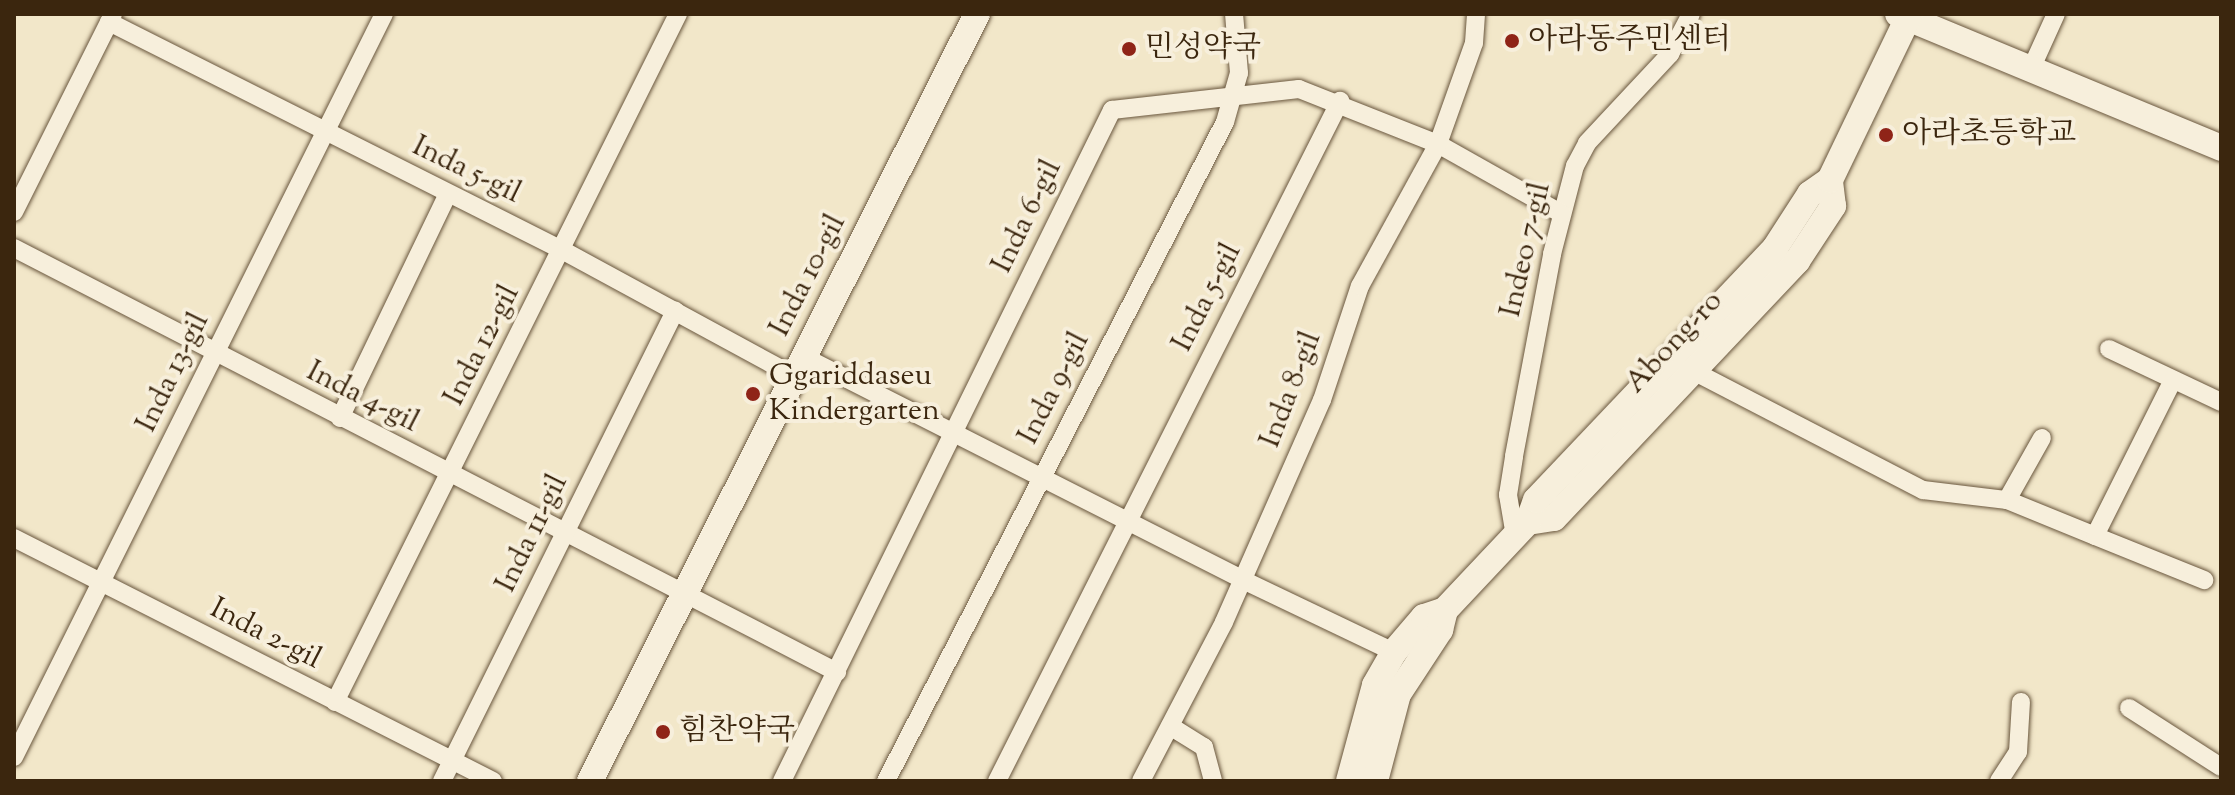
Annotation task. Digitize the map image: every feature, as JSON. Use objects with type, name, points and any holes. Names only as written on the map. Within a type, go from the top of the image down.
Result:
[{"type":"main road","name":"Inda 10-gil","points":[[590,781],[977,14]]},
{"type":"main road","points":[[1906,15],[2221,148]]},
{"type":"main road","name":"Abong-ro","points":[[1349,781],[1375,685],[1394,652],[1424,617],[1445,610],[1522,529],[1536,500],[1775,248],[1810,194],[1830,180],[1906,15]]},
{"type":"main road","name":"Abong-ro","points":[[1522,529],[1554,518],[1797,261],[1833,206],[1830,180]]},
{"type":"main road","name":"Abong-ro","points":[[1375,781],[1398,694],[1440,630],[1445,610]]},
{"type":"street","name":"Inda 13-gil","points":[[14,757],[384,14]]},
{"type":"street","name":"Inda 12-gil","points":[[335,702],[678,14]]},
{"type":"street","name":"Inda 9-gil","points":[[886,781],[1225,122],[1239,73],[1234,14]]},
{"type":"street","name":"Inda 8-gil","points":[[1141,781],[1243,580],[1322,400],[1360,286],[1438,144],[1474,43],[1476,14]]},
{"type":"street","name":"Indeo 7-gil","points":[[1522,529],[1508,495],[1562,214],[1587,143],[1670,54],[1691,14]]},
{"type":"street","points":[[2031,69],[2056,14]]},
{"type":"street","name":"Inda 5-gil","points":[[111,18],[325,133],[562,250],[675,311],[953,433],[1243,580],[1394,652]]},
{"type":"street","points":[[14,212],[111,18]]},
{"type":"street","name":"Inda 6-gil","points":[[782,781],[1112,110],[1299,89],[1340,101],[1438,144],[1562,214]]},
{"type":"street","name":"Inda 5-gil","points":[[997,781],[1340,101]]},
{"type":"street","points":[[340,418],[448,194]]},
{"type":"street","name":"Inda 4-gil","points":[[14,248],[837,672]]},
{"type":"street","name":"Inda 11-gil","points":[[442,781],[675,311]]},
{"type":"street","points":[[2109,349],[2221,402]]},
{"type":"street","points":[[1693,371],[1923,490],[2007,500],[2204,580]]},
{"type":"street","points":[[2095,536],[2173,380]]},
{"type":"street","points":[[2007,500],[2042,438]]},
{"type":"street","name":"Inda 2-gil","points":[[14,538],[493,781]]},
{"type":"street","points":[[1999,781],[2018,752],[2021,702]]},
{"type":"street","points":[[2129,708],[2221,767]]},
{"type":"street","points":[[1170,726],[1204,747],[1213,781]]},
{"type":"place","name":"아라동주민센터","points":[[1512,41]]},
{"type":"place","name":"민성약국","points":[[1129,49]]},
{"type":"place","name":"아라초등학교","points":[[1886,135]]},
{"type":"place","name":"Ggariddaseu Kindergarten","points":[[753,394]]},
{"type":"place","name":"힘찬약국","points":[[663,732]]}]
